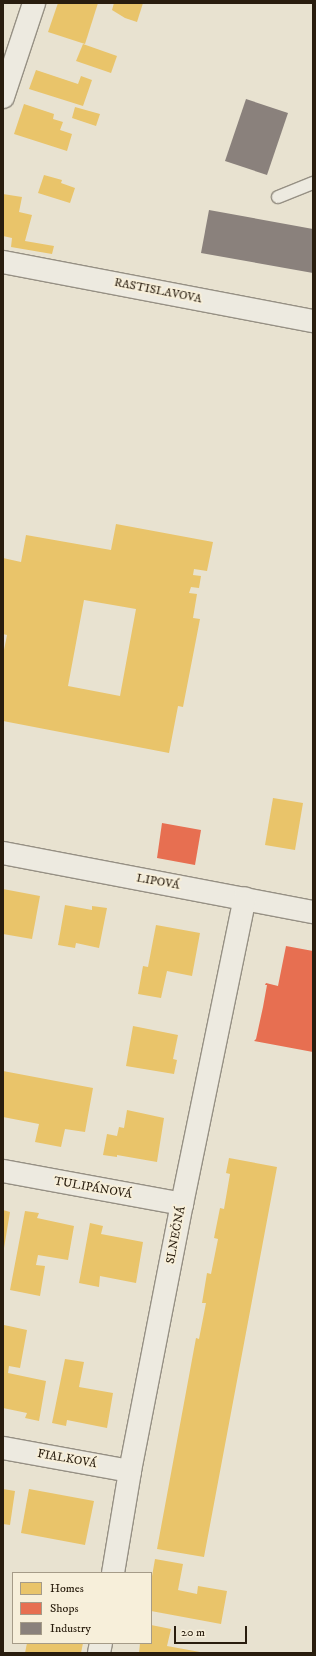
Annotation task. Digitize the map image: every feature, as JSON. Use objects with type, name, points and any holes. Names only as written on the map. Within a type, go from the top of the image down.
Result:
[{"type":"street","points":[[3,97],[34,3]]},
{"type":"street","name":"RASTISLAVOVA","points":[[3,262],[313,320]]},
{"type":"street","name":"LIPOVÁ","points":[[3,853],[313,912]]},
{"type":"street","name":"SLNEČNÁ","points":[[113,1572],[130,1471],[182,1204],[245,898]]},
{"type":"street","name":"TULIPÁNOVÁ","points":[[3,1171],[182,1204]]},
{"type":"street","name":"FIALKOVÁ","points":[[3,1448],[130,1471]]},
{"type":"lane","points":[[278,197],[313,183]]},
{"type":"building: Homes","points":[[58,3],[98,3],[85,44],[48,32]]},
{"type":"building: Homes","points":[[114,3],[143,3],[137,22],[125,18],[112,10]]},
{"type":"building: Homes","points":[[83,44],[117,56],[111,73],[76,61]]},
{"type":"building: Homes","points":[[36,70],[78,84],[81,76],[92,80],[83,106],[29,89]]},
{"type":"building: Homes","points":[[24,104],[54,114],[53,119],[63,122],[60,130],[72,134],[67,151],[14,134]]},
{"type":"building: Homes","points":[[75,107],[100,114],[96,126],[72,118]]},
{"type":"building: Homes","points":[[44,175],[62,180],[61,183],[75,188],[70,203],[38,193]]},
{"type":"building: Homes","points":[[3,194],[22,197],[19,212],[32,215],[25,241],[54,246],[52,254],[11,247],[12,238],[3,236]]},
{"type":"building: Homes","points":[[116,524],[213,542],[207,571],[194,569],[193,575],[201,576],[199,588],[191,587],[189,593],[197,594],[193,618],[200,619],[183,707],[178,706],[169,753],[3,721],[3,650],[7,635],[3,634],[3,558],[21,562],[26,535],[111,550]],"holes":[[[84,600],[136,609],[120,696],[68,686]]]},
{"type":"building: Homes","points":[[273,798],[303,803],[295,850],[265,845]]},
{"type":"building: Homes","points":[[3,889],[40,896],[32,939],[3,934]]},
{"type":"building: Homes","points":[[65,905],[92,910],[92,906],[107,908],[99,948],[76,943],[75,948],[58,945]]},
{"type":"building: Homes","points":[[156,925],[200,933],[192,976],[167,971],[161,998],[138,994],[143,966],[148,967]]},
{"type":"building: Homes","points":[[133,1026],[178,1035],[173,1059],[177,1060],[174,1074],[126,1066]]},
{"type":"building: Homes","points":[[3,1071],[93,1088],[85,1132],[65,1129],[61,1147],[35,1142],[39,1124],[3,1117]]},
{"type":"building: Homes","points":[[127,1110],[164,1118],[157,1162],[117,1155],[117,1157],[103,1155],[107,1134],[117,1136],[119,1127],[124,1128]]},
{"type":"building: Homes","points":[[229,1158],[277,1167],[204,1557],[157,1549],[196,1338],[199,1339],[206,1303],[202,1303],[207,1273],[211,1274],[218,1239],[214,1238],[220,1208],[224,1209],[230,1174],[226,1173]]},
{"type":"building: Homes","points":[[3,1210],[10,1212],[4,1248],[3,1248]]},
{"type":"building: Homes","points":[[25,1211],[39,1213],[37,1218],[74,1226],[68,1260],[38,1255],[36,1265],[45,1266],[40,1296],[10,1290]]},
{"type":"building: Homes","points":[[90,1223],[103,1226],[101,1234],[143,1242],[136,1283],[100,1276],[99,1287],[79,1283]]},
{"type":"building: Homes","points":[[4,1325],[27,1330],[20,1368],[9,1366],[8,1373],[46,1381],[39,1421],[25,1418],[27,1413],[3,1408]]},
{"type":"building: Homes","points":[[65,1359],[84,1362],[79,1387],[113,1393],[107,1428],[67,1420],[66,1426],[52,1423]]},
{"type":"building: Homes","points":[[3,1489],[15,1491],[10,1525],[3,1524]]},
{"type":"building: Homes","points":[[29,1489],[94,1501],[85,1545],[21,1533]]},
{"type":"building: Homes","points":[[155,1559],[183,1564],[178,1590],[197,1594],[198,1586],[227,1591],[221,1624],[152,1611],[152,1576]]},
{"type":"building: Homes","points":[[152,1625],[171,1629],[167,1646],[200,1652],[200,1653],[139,1653],[140,1644],[152,1644]]},
{"type":"building: Homes","points":[[27,1644],[83,1644],[81,1653],[25,1653]]},
{"type":"building: Shops","points":[[162,823],[201,830],[195,865],[157,858]]},
{"type":"building: Shops","points":[[286,946],[313,951],[313,1052],[254,1041],[256,1039],[263,1007],[267,985],[265,985],[266,983],[278,986]]},
{"type":"building: Industry","points":[[246,99],[288,113],[267,175],[225,161]]},
{"type":"building: Industry","points":[[209,210],[313,229],[313,273],[201,253]]}]
